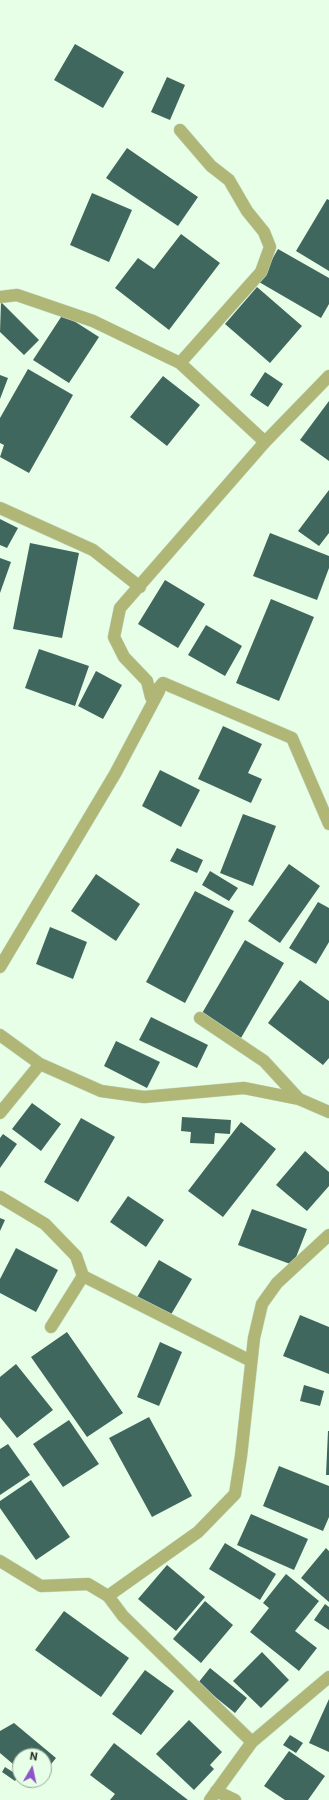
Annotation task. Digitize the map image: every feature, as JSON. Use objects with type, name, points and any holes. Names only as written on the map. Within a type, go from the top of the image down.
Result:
[{"type":"street","points":[[180,130],[212,166],[229,180],[247,211],[264,232],[270,247],[261,272],[180,363]]},
{"type":"street","points":[[0,297],[17,295],[93,321],[180,363],[266,442]]},
{"type":"street","points":[[163,683],[151,697],[147,681],[124,657],[114,637],[120,608],[266,442],[329,376]]},
{"type":"street","points":[[0,508],[93,550],[140,587]]},
{"type":"street","points":[[163,683],[292,738],[329,824]]},
{"type":"street","points":[[0,967],[115,774],[163,683]]},
{"type":"street","points":[[200,1018],[264,1061],[299,1099]]},
{"type":"street","points":[[0,1035],[40,1064],[101,1091],[144,1097],[244,1088],[299,1099],[329,1112]]},
{"type":"street","points":[[0,1113],[40,1064]]},
{"type":"street","points":[[0,1197],[45,1224],[76,1256],[83,1276],[252,1361]]},
{"type":"street","points":[[108,1596],[198,1532],[235,1494],[241,1456],[254,1338],[262,1304],[277,1283],[329,1234]]},
{"type":"street","points":[[50,1327],[83,1276]]},
{"type":"street","points":[[0,1562],[41,1586],[88,1584],[108,1596],[123,1616],[252,1742]]},
{"type":"street","points":[[235,1800],[213,1795],[252,1742],[329,1678]]},
{"type":"building","points":[[75,44],[124,72],[103,108],[54,80]]},
{"type":"building","points":[[167,77],[185,85],[170,120],[151,112]]},
{"type":"building","points":[[127,148],[198,197],[178,226],[106,178]]},
{"type":"building","points":[[92,193],[132,210],[109,262],[70,245]]},
{"type":"building","points":[[327,199],[329,200],[329,271],[296,251]]},
{"type":"building","points":[[181,234],[220,263],[169,330],[115,288],[138,258],[154,269]]},
{"type":"building","points":[[278,249],[329,278],[329,304],[321,318],[259,282]]},
{"type":"building","points":[[257,287],[302,326],[270,363],[225,324]]},
{"type":"building","points":[[1,302],[39,340],[24,355],[0,332]]},
{"type":"building","points":[[63,314],[99,337],[69,383],[33,360]]},
{"type":"building","points":[[28,369],[73,395],[29,473],[0,457],[4,445],[0,443],[0,418]]},
{"type":"building","points":[[265,372],[283,384],[268,407],[250,395]]},
{"type":"building","points":[[0,375],[8,378],[0,399]]},
{"type":"building","points":[[163,376],[200,405],[167,446],[130,417]]},
{"type":"building","points":[[329,401],[329,461],[300,440]]},
{"type":"building","points":[[329,490],[329,533],[319,546],[298,531]]},
{"type":"building","points":[[0,519],[18,528],[7,548],[0,545]]},
{"type":"building","points":[[270,533],[329,556],[329,568],[317,600],[253,576]]},
{"type":"building","points":[[30,543],[79,553],[62,638],[13,629]]},
{"type":"building","points":[[0,558],[11,562],[0,593]]},
{"type":"building","points":[[165,580],[205,604],[178,648],[138,624]]},
{"type":"building","points":[[271,599],[314,617],[279,701],[236,683]]},
{"type":"building","points":[[206,625],[242,646],[225,676],[188,655]]},
{"type":"building","points":[[39,649],[89,666],[75,706],[25,688]]},
{"type":"building","points":[[96,671],[122,685],[103,719],[78,706]]},
{"type":"building","points":[[223,726],[262,744],[248,773],[262,779],[251,803],[198,779]]},
{"type":"building","points":[[160,770],[200,790],[181,827],[142,806]]},
{"type":"building","points":[[243,814],[276,826],[253,886],[220,873]]},
{"type":"building","points":[[177,848],[203,860],[197,873],[170,861]]},
{"type":"building","points":[[289,864],[320,886],[280,943],[248,921]]},
{"type":"building","points":[[210,871],[238,888],[229,901],[202,885]]},
{"type":"building","points":[[96,874],[140,904],[116,941],[71,911]]},
{"type":"building","points":[[195,891],[234,911],[185,1003],[146,982]]},
{"type":"building","points":[[318,902],[329,908],[329,942],[316,964],[289,948]]},
{"type":"building","points":[[50,927],[87,942],[73,979],[36,964]]},
{"type":"building","points":[[245,940],[284,963],[241,1038],[201,1015]]},
{"type":"building","points":[[300,980],[329,1001],[329,1058],[323,1065],[268,1023]]},
{"type":"building","points":[[151,1017],[208,1045],[197,1068],[139,1040]]},
{"type":"building","points":[[116,1041],[160,1062],[147,1088],[104,1066]]},
{"type":"building","points":[[32,1103],[61,1124],[41,1151],[12,1129]]},
{"type":"building","points":[[182,1117],[231,1120],[230,1134],[215,1133],[214,1144],[190,1143],[191,1132],[181,1131]]},
{"type":"building","points":[[81,1118],[115,1137],[78,1202],[44,1182]]},
{"type":"building","points":[[241,1122],[276,1149],[223,1217],[188,1191]]},
{"type":"building","points":[[3,1134],[17,1144],[0,1168],[0,1138]]},
{"type":"building","points":[[305,1151],[329,1172],[329,1186],[307,1211],[276,1185]]},
{"type":"building","points":[[128,1196],[164,1220],[146,1247],[110,1222]]},
{"type":"building","points":[[252,1209],[307,1229],[293,1265],[238,1245]]},
{"type":"building","points":[[0,1218],[5,1220],[0,1231]]},
{"type":"building","points":[[16,1248],[58,1270],[36,1312],[0,1293],[0,1279]]},
{"type":"building","points":[[159,1260],[192,1279],[169,1318],[136,1299]]},
{"type":"building","points":[[300,1315],[329,1327],[329,1374],[283,1356]]},
{"type":"building","points":[[67,1332],[123,1413],[87,1437],[31,1357]]},
{"type":"building","points":[[160,1342],[182,1352],[159,1406],[137,1397]]},
{"type":"building","points":[[16,1364],[53,1410],[17,1438],[0,1417],[0,1377]]},
{"type":"building","points":[[304,1385],[324,1391],[320,1406],[300,1401]]},
{"type":"building","points":[[149,1417],[192,1496],[152,1517],[109,1438]]},
{"type":"building","points":[[69,1420],[99,1464],[63,1487],[33,1444]]},
{"type":"building","points":[[328,1431],[329,1475],[326,1475]]},
{"type":"building","points":[[8,1444],[30,1475],[0,1495],[0,1449]]},
{"type":"building","points":[[279,1466],[329,1486],[329,1517],[323,1531],[263,1506]]},
{"type":"building","points":[[31,1480],[70,1537],[36,1560],[0,1508],[0,1501]]},
{"type":"building","points":[[251,1514],[308,1539],[294,1570],[237,1545]]},
{"type":"building","points":[[225,1543],[276,1574],[260,1600],[209,1569]]},
{"type":"building","points":[[326,1548],[329,1551],[329,1602],[301,1578]]},
{"type":"building","points":[[167,1565],[205,1597],[176,1631],[138,1599]]},
{"type":"building","points":[[286,1574],[319,1601],[295,1631],[317,1648],[299,1671],[250,1632],[269,1608],[263,1603]]},
{"type":"building","points":[[205,1601],[233,1625],[201,1663],[173,1639]]},
{"type":"building","points":[[325,1604],[329,1607],[329,1630],[314,1620]]},
{"type":"building","points":[[64,1611],[129,1658],[101,1697],[35,1650]]},
{"type":"building","points":[[262,1652],[289,1680],[261,1708],[233,1681]]},
{"type":"building","points":[[210,1668],[247,1698],[235,1713],[198,1683]]},
{"type":"building","points":[[145,1670],[174,1691],[141,1735],[112,1714]]},
{"type":"building","points":[[329,1699],[329,1752],[309,1743]]},
{"type":"building","points":[[189,1720],[222,1752],[210,1765],[214,1769],[194,1790],[156,1754]]},
{"type":"building","points":[[14,1723],[44,1748],[12,1748],[12,1763],[0,1753],[0,1731]]},
{"type":"building","points":[[290,1735],[303,1743],[296,1753],[283,1745]]},
{"type":"building","points":[[114,1743],[188,1800],[110,1800],[115,1794],[90,1775]]},
{"type":"building","points":[[289,1751],[325,1776],[308,1800],[285,1800],[264,1786]]},
{"type":"building","points":[[52,1755],[56,1758],[52,1763]]},
{"type":"building","points":[[5,1767],[12,1772],[12,1779],[2,1772]]}]
